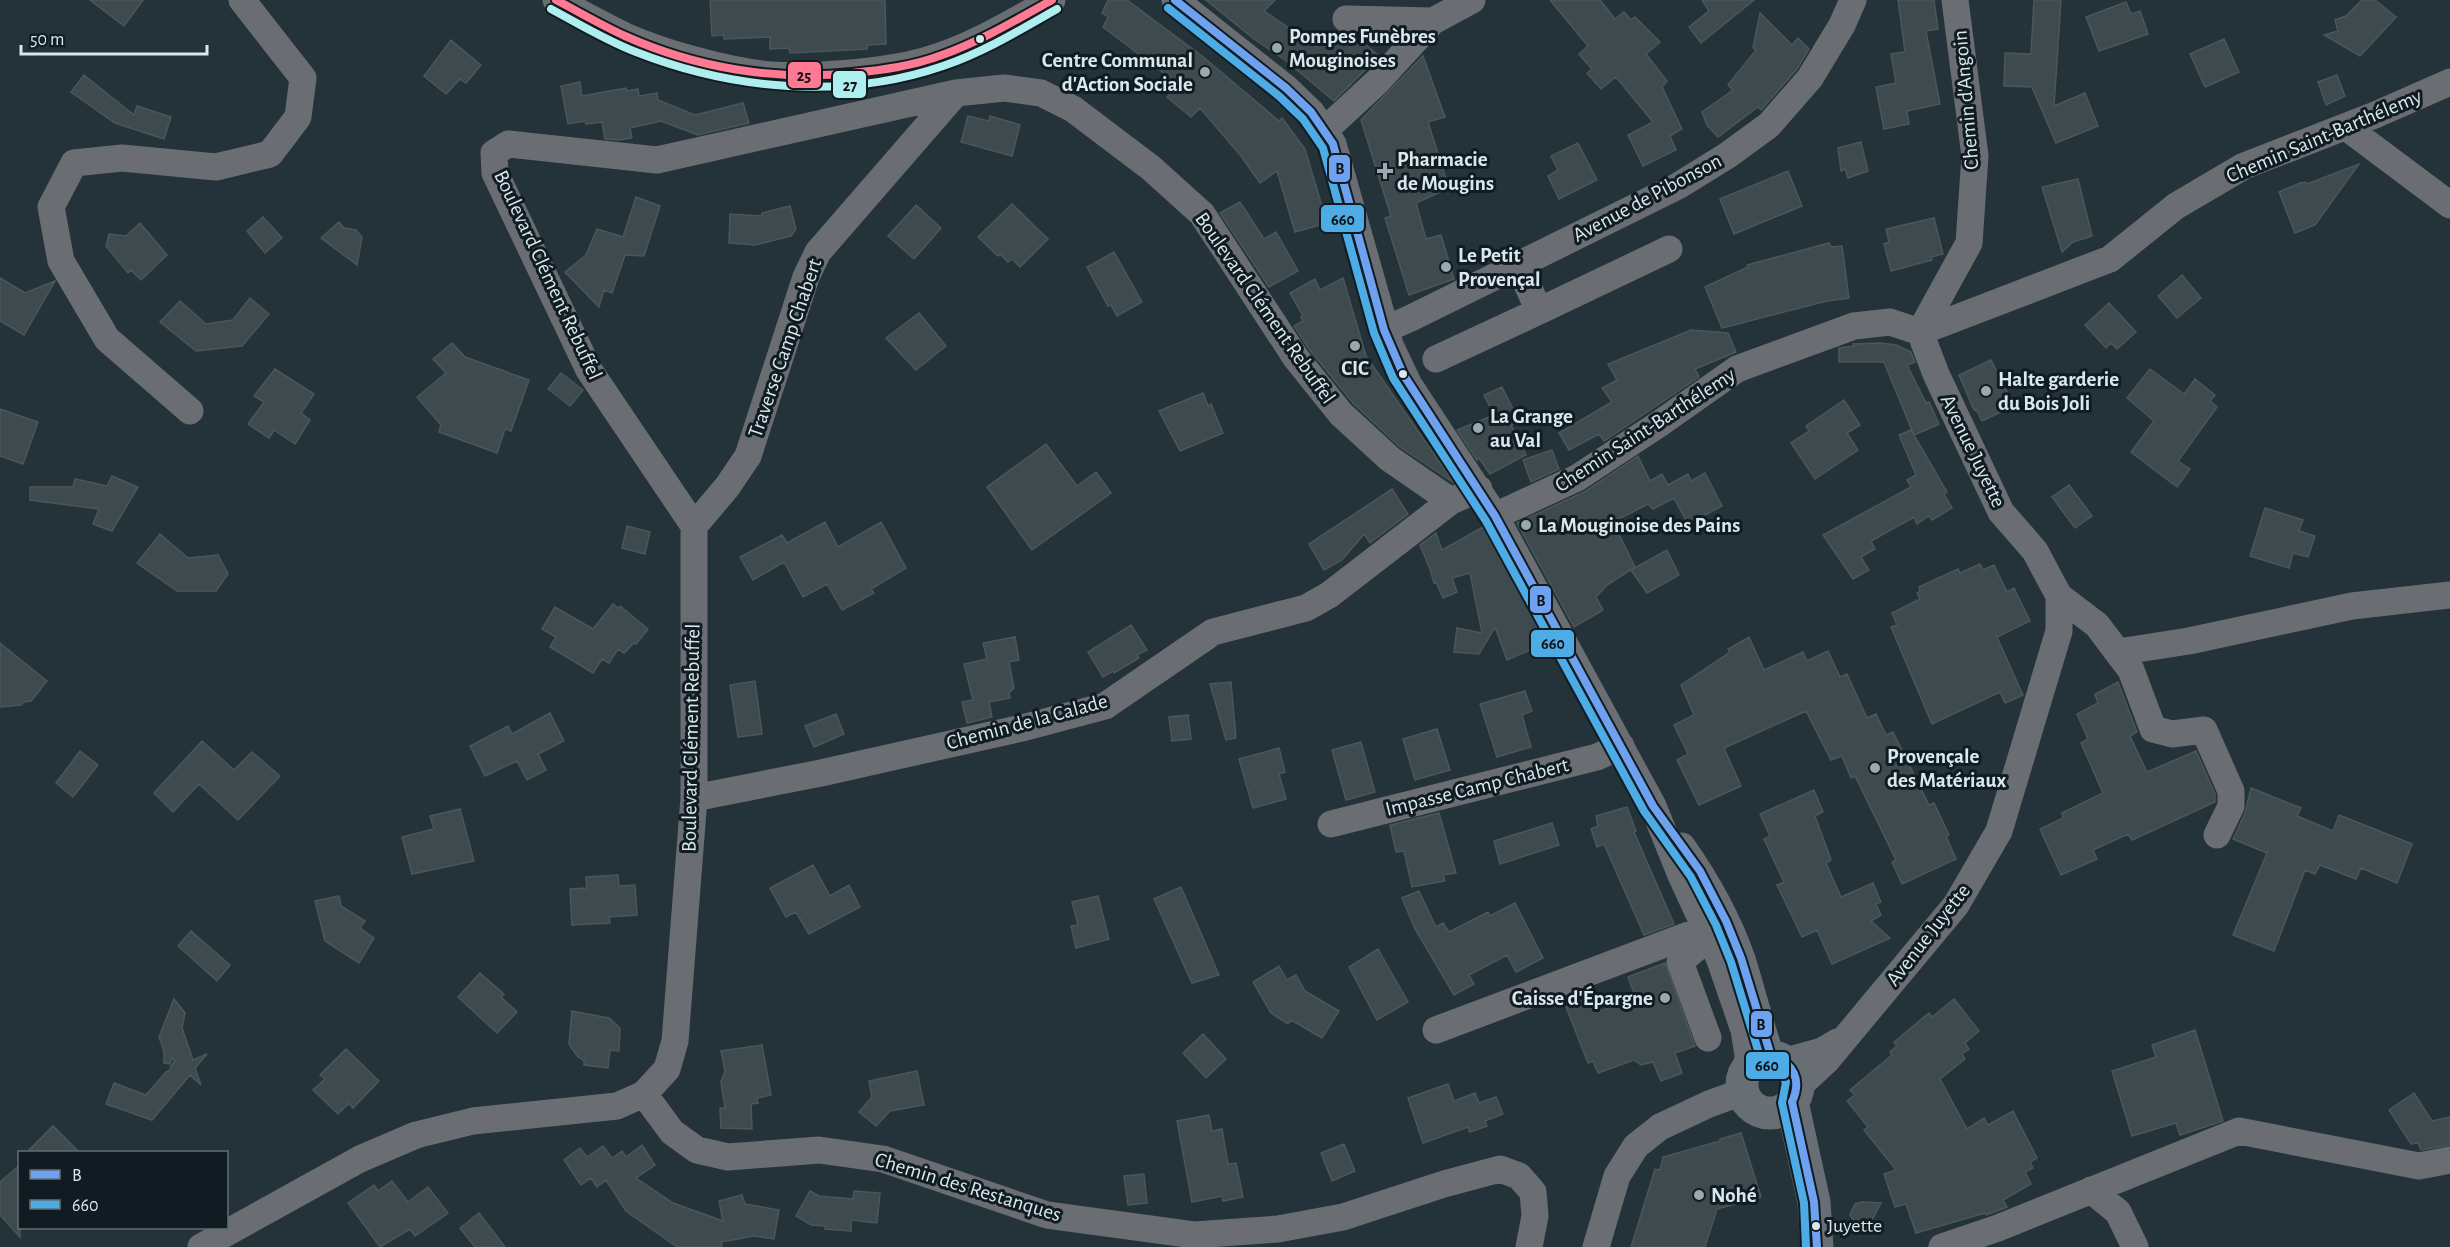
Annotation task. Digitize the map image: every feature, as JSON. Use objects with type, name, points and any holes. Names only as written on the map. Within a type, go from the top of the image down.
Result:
[{"type":"main road","points":[[1771,1083],[1771,1129],[1797,1210],[1816,1247]]},
{"type":"street","points":[[190,411],[107,339],[61,261],[51,207],[74,163],[122,158],[216,167],[270,154],[298,117],[303,78],[242,0]]},
{"type":"street","points":[[556,0],[627,37],[702,62],[770,75],[825,74],[923,61],[980,39],[1041,4]]},
{"type":"street","points":[[1175,0],[1286,88],[1311,112],[1333,144],[1384,330],[1409,385],[1496,516],[1622,746],[1653,806],[1680,873],[1714,929],[1720,960],[1744,1030],[1748,1054],[1771,1083],[1709,1104],[1660,1127],[1636,1146],[1617,1176],[1596,1247]]},
{"type":"street","points":[[1325,130],[1378,81],[1433,21],[1472,0]]},
{"type":"street","name":"Avenue de Pibonson","points":[[1384,330],[1519,266],[1678,186],[1728,155],[1769,125],[1810,78],[1842,25],[1853,0]]},
{"type":"street","name":"Chemin d'Angoin","points":[[1920,332],[1969,243],[1975,156],[1956,0]]},
{"type":"street","points":[[1346,19],[1433,21]]},
{"type":"street","name":"Chemin Saint-Barthélemy","points":[[1496,516],[1577,477],[1659,424],[1737,369],[1854,326],[1890,321],[1920,332],[2110,259],[2176,206],[2244,166],[2450,82]]},
{"type":"street","name":"Boulevard Clément Rebuffel","points":[[201,1247],[360,1159],[416,1135],[473,1121],[617,1106],[644,1094],[667,1069],[675,1041],[694,798],[694,526],[589,370],[495,173],[494,153],[508,144],[657,159],[956,93],[1004,88],[1041,93],[1073,109],[1152,168],[1202,214],[1296,358],[1341,414],[1390,459],[1451,501]]},
{"type":"street","name":"Traverse Camp Chabert","points":[[694,526],[727,487],[748,456],[806,277],[818,252],[956,93]]},
{"type":"street","points":[[2346,126],[2450,205]]},
{"type":"street","points":[[1436,359],[1669,249]]},
{"type":"street","points":[[1519,266],[1539,311]]},
{"type":"street","name":"Avenue Juyette","points":[[1771,1083],[1827,1060],[1956,905],[1999,831],[2059,631],[2059,596],[2035,551],[2001,512],[1936,374],[1920,332]]},
{"type":"street","points":[[1451,501],[1479,489]]},
{"type":"street","name":"Chemin de la Calade","points":[[694,798],[1026,728],[1105,706],[1213,632],[1306,608],[1329,595],[1451,501]]},
{"type":"street","points":[[2118,652],[2189,641],[2352,606],[2450,595]]},
{"type":"street","points":[[2059,596],[2097,625],[2131,670],[2153,729],[2172,734],[2204,730],[2231,791],[2231,806],[2217,835]]},
{"type":"street","name":"Impasse Camp Chabert","points":[[1331,824],[1597,757],[1622,746]]},
{"type":"street","points":[[1436,1030],[1714,929]]},
{"type":"street","points":[[1708,1038],[1680,962],[1714,929]]},
{"type":"street","name":"Chemin des Restanques","points":[[644,1094],[672,1132],[696,1150],[728,1157],[819,1150],[883,1159],[1047,1215],[1194,1235],[1278,1229],[1343,1217],[1444,1184],[1500,1169],[1519,1176],[1533,1192],[1535,1215],[1529,1247]]},
{"type":"street","points":[[1942,1247],[2091,1191],[2239,1131],[2419,1166],[2450,1160]]},
{"type":"street","points":[[2091,1191],[2118,1212],[2135,1247]]},
{"type":"building","points":[[90,0],[143,0],[124,26]]},
{"type":"building","points":[[710,0],[885,0],[886,44],[868,45],[867,49],[790,53],[789,48],[770,49],[770,37],[724,39],[724,35],[712,36]]},
{"type":"building","points":[[1108,0],[1127,0],[1202,56],[1279,121],[1282,118],[1305,149],[1327,223],[1295,232],[1277,171],[1260,183],[1241,156],[1200,108],[1191,117],[1167,97],[1178,84],[1103,27],[1108,17],[1102,13]]},
{"type":"building","points":[[1206,0],[1275,0],[1264,11],[1317,47],[1331,32],[1339,38],[1343,34],[1354,35],[1379,56],[1334,101],[1285,60],[1254,39]]},
{"type":"building","points":[[1550,0],[1600,0],[1615,19],[1624,12],[1631,20],[1635,17],[1660,42],[1646,54],[1667,81],[1662,87],[1682,129],[1670,136],[1676,150],[1643,166],[1628,135],[1653,122],[1616,77],[1601,89],[1587,73],[1592,69],[1579,54],[1588,46]]},
{"type":"building","points":[[1702,0],[1754,0],[1701,43],[1689,27],[1709,11]]},
{"type":"building","points":[[1898,0],[1934,0],[1938,29],[1926,31],[1940,104],[1907,111],[1909,124],[1884,129],[1876,87],[1896,83],[1891,54],[1905,52]]},
{"type":"building","points":[[2034,0],[2061,0],[2054,106],[2085,93],[2098,126],[2056,143],[2032,87],[2004,86],[2005,53],[2031,54]]},
{"type":"building","points":[[2362,0],[2375,0],[2396,17],[2360,56],[2324,35],[2338,31],[2335,20],[2346,16]]},
{"type":"building","points":[[2126,2],[2131,14],[2140,11],[2148,34],[2099,51],[2086,17]]},
{"type":"building","points":[[1760,13],[1792,45],[1798,38],[1809,49],[1797,69],[1761,110],[1758,107],[1718,137],[1707,125],[1702,112],[1733,90],[1728,85],[1756,50],[1753,48]]},
{"type":"building","points":[[2224,39],[2239,72],[2205,87],[2190,54]]},
{"type":"building","points":[[451,40],[481,65],[466,83],[460,79],[446,94],[424,76]]},
{"type":"building","points":[[1423,56],[1445,117],[1428,122],[1449,188],[1416,203],[1426,239],[1441,235],[1454,279],[1409,295],[1385,218],[1391,216],[1361,120]]},
{"type":"building","points":[[84,75],[134,115],[137,106],[171,117],[164,139],[115,123],[71,92]]},
{"type":"building","points":[[2337,75],[2345,96],[2326,105],[2318,82]]},
{"type":"building","points":[[580,82],[582,96],[626,88],[627,91],[638,89],[639,96],[657,93],[658,100],[695,115],[743,103],[749,123],[698,135],[661,121],[630,128],[632,138],[605,139],[602,122],[586,124],[585,121],[568,124],[561,86]]},
{"type":"building","points":[[968,116],[989,121],[990,116],[1020,125],[1012,156],[961,142]]},
{"type":"building","points":[[1861,142],[1868,171],[1848,178],[1845,169],[1841,171],[1838,148]]},
{"type":"building","points":[[1578,143],[1597,180],[1559,199],[1548,176],[1558,170],[1551,156]]},
{"type":"building","points":[[2359,164],[2315,225],[2295,233],[2279,192]]},
{"type":"building","points":[[1788,171],[1802,206],[1734,234],[1720,199]]},
{"type":"building","points":[[2078,179],[2092,236],[2073,242],[2062,252],[2042,187]]},
{"type":"building","points":[[636,197],[660,206],[644,256],[625,255],[612,293],[604,290],[599,307],[565,272],[586,255],[597,229],[623,237]]},
{"type":"building","points":[[1240,202],[1264,239],[1276,232],[1298,271],[1269,287],[1220,213]]},
{"type":"building","points":[[1012,204],[1048,239],[1020,267],[1012,259],[1008,262],[1000,254],[998,256],[978,237]]},
{"type":"building","points":[[916,205],[941,228],[914,259],[888,236]]},
{"type":"building","points":[[790,206],[796,229],[791,236],[755,245],[729,243],[730,214],[762,216],[762,213]]},
{"type":"building","points":[[263,217],[282,238],[265,253],[247,231]]},
{"type":"building","points":[[1934,218],[1943,254],[1931,257],[1932,260],[1891,271],[1884,244],[1889,242],[1886,229]]},
{"type":"building","points":[[339,222],[344,228],[356,230],[362,237],[357,265],[321,238]]},
{"type":"building","points":[[140,223],[167,255],[141,280],[131,270],[128,273],[106,246],[109,234],[126,236]]},
{"type":"building","points":[[1829,243],[1831,247],[1842,246],[1849,298],[1827,301],[1722,328],[1705,287],[1748,267],[1747,265]]},
{"type":"building","points":[[1114,252],[1142,302],[1117,316],[1111,305],[1108,306],[1087,267]]},
{"type":"building","points":[[2182,275],[2201,298],[2177,318],[2158,296]]},
{"type":"building","points":[[0,278],[25,293],[55,281],[24,335],[0,321]]},
{"type":"building","points":[[1343,278],[1366,356],[1454,483],[1400,447],[1353,403],[1309,349],[1294,326],[1303,321],[1301,317],[1303,316],[1290,293],[1315,279],[1320,290]]},
{"type":"building","points":[[250,298],[269,314],[242,346],[196,351],[160,322],[180,301],[206,324],[233,320]]},
{"type":"building","points":[[2109,303],[2136,332],[2117,349],[2111,343],[2106,348],[2085,325]]},
{"type":"building","points":[[919,313],[946,346],[916,370],[886,338]]},
{"type":"building","points":[[1691,330],[1728,333],[1736,352],[1695,369],[1699,377],[1604,441],[1599,434],[1569,450],[1559,433],[1612,402],[1602,388],[1617,380],[1608,364]]},
{"type":"building","points":[[452,343],[465,357],[529,380],[511,431],[505,429],[497,453],[439,432],[441,425],[417,397],[446,373],[433,359]]},
{"type":"building","points":[[1853,344],[1896,345],[1911,352],[1915,362],[1907,365],[1939,424],[1914,435],[1884,362],[1839,362],[1839,348],[1854,346]]},
{"type":"building","name":"Halte garderie du Bois Joli","points":[[1991,360],[2014,406],[1982,421],[1976,409],[1974,410],[1959,375]]},
{"type":"building","points":[[275,369],[314,394],[301,413],[310,420],[295,444],[274,430],[269,438],[248,424],[264,402],[254,396]]},
{"type":"building","points":[[2150,369],[2184,394],[2195,379],[2215,395],[2210,401],[2217,407],[2178,461],[2190,469],[2177,487],[2131,452],[2154,421],[2127,398]]},
{"type":"building","points":[[561,373],[583,390],[570,406],[548,389]]},
{"type":"building","points":[[1502,387],[1519,421],[1511,425],[1526,455],[1490,474],[1479,458],[1477,460],[1457,430],[1494,415],[1484,395]]},
{"type":"building","points":[[1203,393],[1208,406],[1211,404],[1223,433],[1180,451],[1159,411]]},
{"type":"building","points":[[1844,400],[1860,425],[1847,433],[1858,450],[1815,479],[1791,443],[1809,431],[1806,426]]},
{"type":"building","points":[[0,409],[38,422],[23,464],[0,456]]},
{"type":"building","points":[[1911,430],[1947,492],[1944,494],[1952,508],[1932,520],[1929,516],[1917,524],[1914,517],[1871,541],[1875,549],[1861,557],[1869,570],[1853,579],[1823,535],[1911,487],[1907,480],[1916,475],[1899,435]]},
{"type":"building","points":[[1046,444],[1077,486],[1096,472],[1111,493],[1032,550],[987,487]]},
{"type":"building","points":[[1552,450],[1559,469],[1531,482],[1523,460]]},
{"type":"building","points":[[1638,456],[1650,481],[1662,474],[1668,485],[1688,474],[1691,481],[1705,473],[1722,506],[1688,524],[1674,498],[1653,509],[1648,504],[1613,522],[1635,567],[1607,585],[1596,597],[1603,610],[1574,627],[1517,523],[1584,492]]},
{"type":"building","points":[[112,476],[138,487],[112,531],[93,524],[99,509],[30,500],[30,487],[73,487],[75,479],[107,486]]},
{"type":"building","points":[[2069,485],[2092,516],[2075,528],[2052,497]]},
{"type":"building","points":[[1392,489],[1408,514],[1370,543],[1364,534],[1342,560],[1324,570],[1309,544]]},
{"type":"building","points":[[2265,508],[2303,520],[2299,531],[2315,536],[2308,557],[2293,553],[2289,568],[2250,556]]},
{"type":"building","points":[[825,522],[838,547],[881,522],[906,568],[871,589],[874,593],[842,610],[827,584],[803,597],[784,562],[753,580],[740,557],[782,535],[787,543]]},
{"type":"building","points":[[627,526],[650,532],[645,554],[622,548]]},
{"type":"building","points":[[1483,527],[1546,643],[1507,660],[1495,627],[1479,654],[1454,652],[1457,628],[1482,633],[1470,573],[1452,578],[1457,592],[1443,598],[1436,582],[1434,583],[1420,545],[1436,533],[1442,550]]},
{"type":"building","points":[[160,534],[188,558],[218,555],[228,574],[216,591],[177,591],[137,563]]},
{"type":"building","points":[[1667,550],[1679,575],[1647,593],[1631,570]]},
{"type":"building","points":[[1980,564],[1983,570],[1994,565],[2007,592],[2014,588],[2030,621],[1997,637],[2023,695],[2005,703],[2000,692],[1932,724],[1891,627],[1897,625],[1892,613],[1920,599],[1917,593],[1920,591],[1919,587],[1958,569],[1960,573]]},
{"type":"building","points":[[613,604],[618,608],[620,606],[648,629],[636,644],[634,643],[624,653],[618,649],[609,663],[602,659],[593,673],[550,647],[556,637],[542,629],[555,607],[593,629]]},
{"type":"building","points":[[1131,625],[1147,650],[1137,655],[1139,658],[1103,677],[1088,652]]},
{"type":"building","points":[[1015,637],[1019,660],[1009,662],[1014,688],[1009,693],[1010,698],[989,702],[992,717],[967,723],[962,702],[973,700],[964,664],[987,659],[983,643]]},
{"type":"building","name":"Provençale des Matériaux","points":[[1749,637],[1764,670],[1803,652],[1807,661],[1828,651],[1840,677],[1847,674],[1867,718],[1876,714],[1886,735],[1893,732],[1929,805],[1934,803],[1949,835],[1946,836],[1956,859],[1902,884],[1892,862],[1896,860],[1855,776],[1851,778],[1842,756],[1831,760],[1806,711],[1724,748],[1741,786],[1699,805],[1677,760],[1688,754],[1674,725],[1694,715],[1681,685],[1730,652],[1728,649]]},
{"type":"building","points":[[0,643],[47,681],[31,701],[23,702],[21,705],[0,707]]},
{"type":"building","points":[[755,681],[762,734],[738,737],[730,685]]},
{"type":"building","points":[[1231,682],[1236,738],[1226,740],[1210,684]]},
{"type":"building","points":[[2118,682],[2137,732],[2130,736],[2147,772],[2196,751],[2215,794],[2215,802],[2132,840],[2128,834],[2093,850],[2097,859],[2061,875],[2040,829],[2063,818],[2062,813],[2103,793],[2081,743],[2088,739],[2077,714],[2098,703],[2095,694]]},
{"type":"building","points":[[1525,691],[1532,711],[1522,715],[1531,747],[1497,757],[1480,704]]},
{"type":"building","points":[[550,713],[564,741],[538,754],[546,770],[527,780],[517,761],[485,776],[470,746],[508,726],[512,734]]},
{"type":"building","points":[[836,714],[844,734],[814,747],[805,726]]},
{"type":"building","points":[[1188,715],[1191,739],[1172,741],[1169,717]]},
{"type":"building","points":[[1437,729],[1450,770],[1415,780],[1403,739]]},
{"type":"building","points":[[202,741],[234,770],[252,752],[280,776],[238,820],[199,784],[173,812],[154,793]]},
{"type":"building","points":[[1361,742],[1375,792],[1346,800],[1332,750]]},
{"type":"building","points":[[1279,748],[1285,772],[1279,774],[1286,799],[1253,808],[1239,759]]},
{"type":"building","points":[[80,751],[98,765],[73,797],[56,783]]},
{"type":"building","points":[[2251,788],[2301,808],[2297,816],[2333,831],[2339,815],[2412,844],[2397,883],[2361,868],[2356,879],[2320,865],[2315,874],[2305,870],[2274,951],[2233,935],[2267,853],[2233,839],[2245,813]]},
{"type":"building","points":[[1814,790],[1823,812],[1815,816],[1831,860],[1826,863],[1841,897],[1873,883],[1881,902],[1876,904],[1881,915],[1871,921],[1890,938],[1832,964],[1817,930],[1802,937],[1777,885],[1784,882],[1764,839],[1770,836],[1760,814]]},
{"type":"building","points":[[1627,807],[1636,831],[1634,832],[1674,924],[1644,935],[1604,844],[1597,847],[1591,829],[1598,826],[1596,816]]},
{"type":"building","points":[[460,809],[474,861],[412,874],[402,837],[434,829],[430,816]]},
{"type":"building","points":[[1439,813],[1456,873],[1443,875],[1445,881],[1412,887],[1404,851],[1396,852],[1390,825]]},
{"type":"building","points":[[1552,823],[1559,845],[1500,864],[1494,841]]},
{"type":"building","points":[[813,865],[830,896],[849,885],[860,907],[809,934],[796,912],[786,917],[770,888]]},
{"type":"building","points":[[618,875],[619,886],[635,885],[637,915],[609,917],[610,923],[572,925],[570,889],[587,888],[586,877]]},
{"type":"building","points":[[1181,887],[1219,975],[1192,983],[1154,899]]},
{"type":"building","points":[[1419,891],[1436,927],[1443,923],[1449,932],[1488,912],[1490,916],[1515,903],[1543,958],[1516,972],[1507,955],[1469,975],[1474,984],[1454,995],[1415,929],[1402,898]]},
{"type":"building","points":[[339,896],[341,906],[365,921],[360,928],[374,938],[359,963],[325,941],[315,901]]},
{"type":"building","points":[[1098,896],[1109,939],[1076,948],[1071,926],[1078,925],[1072,902]]},
{"type":"building","points":[[191,931],[230,965],[217,981],[178,946]]},
{"type":"building","points":[[1378,949],[1408,1002],[1377,1020],[1349,967]]},
{"type":"building","points":[[1665,963],[1695,1046],[1675,1053],[1682,1073],[1661,1081],[1653,1062],[1641,1065],[1634,1060],[1598,1073],[1593,1061],[1588,1063],[1566,1007],[1595,996],[1601,1011],[1635,996],[1628,977]]},
{"type":"building","points":[[1279,966],[1287,980],[1296,975],[1305,991],[1339,1011],[1322,1038],[1291,1020],[1288,1024],[1271,1013],[1253,982]]},
{"type":"building","points":[[480,973],[504,994],[501,997],[517,1012],[497,1033],[458,997]]},
{"type":"building","points":[[174,999],[185,1013],[182,1028],[193,1060],[207,1054],[195,1068],[201,1085],[190,1075],[152,1120],[106,1104],[114,1083],[146,1095],[171,1069],[175,1061],[172,1058],[170,1064],[164,1063],[164,1051],[159,1037]]},
{"type":"building","points":[[1954,999],[1979,1031],[1965,1043],[1969,1049],[1962,1054],[1965,1059],[1940,1079],[1967,1129],[1984,1118],[1988,1125],[2013,1111],[2037,1158],[2030,1162],[2033,1168],[2025,1172],[2031,1184],[2003,1200],[2007,1207],[1986,1215],[1985,1213],[1916,1233],[1906,1204],[1895,1207],[1884,1174],[1896,1170],[1864,1130],[1868,1127],[1847,1101],[1855,1095],[1850,1090],[1892,1055],[1890,1052],[1897,1046],[1894,1042],[1929,1013],[1932,1017]]},
{"type":"building","points":[[572,1011],[609,1018],[620,1028],[619,1051],[610,1050],[608,1068],[584,1065],[584,1061],[577,1056],[569,1044]]},
{"type":"building","points":[[2195,1030],[2223,1121],[2180,1135],[2176,1123],[2132,1136],[2112,1071],[2156,1057],[2152,1045]]},
{"type":"building","points":[[1203,1034],[1226,1059],[1206,1078],[1183,1053]]},
{"type":"building","points":[[762,1045],[771,1095],[757,1098],[758,1103],[751,1104],[752,1129],[721,1128],[720,1108],[725,1108],[721,1082],[725,1071],[721,1051]]},
{"type":"building","points":[[346,1049],[379,1081],[353,1108],[349,1103],[338,1114],[313,1090],[325,1079],[320,1075]]},
{"type":"building","points":[[917,1071],[924,1105],[890,1111],[876,1126],[859,1112],[872,1097],[869,1081]]},
{"type":"building","points":[[1448,1084],[1454,1101],[1475,1093],[1479,1103],[1496,1097],[1503,1114],[1485,1121],[1487,1126],[1470,1132],[1468,1127],[1423,1143],[1408,1098]]},
{"type":"building","points":[[2414,1093],[2432,1121],[2450,1117],[2450,1145],[2421,1150],[2418,1143],[2411,1144],[2389,1110]]},
{"type":"building","points":[[1209,1115],[1212,1131],[1222,1129],[1228,1164],[1236,1163],[1243,1197],[1223,1201],[1222,1196],[1192,1202],[1177,1121]]},
{"type":"building","points":[[53,1126],[78,1151],[28,1151]]},
{"type":"building","name":"Nohé","points":[[1741,1133],[1761,1197],[1717,1209],[1705,1247],[1631,1247],[1655,1169],[1660,1170],[1663,1157]]},
{"type":"building","points":[[1344,1144],[1355,1171],[1332,1181],[1321,1153]]},
{"type":"building","points":[[642,1145],[655,1165],[636,1178],[673,1203],[723,1221],[719,1201],[742,1195],[745,1204],[779,1210],[774,1239],[754,1236],[721,1242],[722,1247],[677,1247],[626,1211],[606,1180],[597,1187],[591,1178],[581,1185],[564,1160],[580,1148],[587,1157],[603,1146],[612,1158],[622,1151],[626,1157]]},
{"type":"building","points":[[18,1167],[20,1237],[0,1215],[0,1182]]},
{"type":"building","points":[[1144,1174],[1147,1203],[1128,1205],[1124,1176]]},
{"type":"building","points":[[392,1181],[408,1202],[428,1187],[448,1213],[415,1236],[410,1229],[380,1247],[348,1203],[374,1185],[378,1191]]},
{"type":"building","points":[[810,1191],[819,1196],[853,1199],[854,1191],[880,1193],[877,1223],[851,1220],[851,1231],[825,1229],[826,1226],[811,1225],[796,1216]]},
{"type":"building","points":[[1881,1203],[1872,1220],[1863,1226],[1856,1224],[1850,1215],[1855,1204]]},
{"type":"building","points":[[479,1213],[505,1247],[475,1247],[460,1228]]},
{"type":"transit line","name":"25","points":[[556,0],[625,36],[680,56],[736,70],[794,75],[864,72],[920,62],[971,43],[1052,0]]},
{"type":"transit line","name":"B","points":[[1175,0],[1286,88],[1311,112],[1333,144],[1384,330],[1403,374],[1495,516],[1653,806],[1700,871],[1726,921],[1741,958],[1771,1056],[1785,1063],[1794,1073],[1796,1087],[1792,1102],[1814,1202],[1817,1247]]},
{"type":"transit line","name":"660","points":[[1168,8],[1279,96],[1303,119],[1323,148],[1374,333],[1393,378],[1486,521],[1644,811],[1691,877],[1716,925],[1731,962],[1761,1060],[1779,1071],[1786,1082],[1782,1103],[1804,1203],[1806,1247]]},
{"type":"transit line","name":"27","points":[[551,9],[614,43],[673,65],[750,82],[828,87],[867,84],[905,77],[943,66],[987,47],[1057,9]]},
{"type":"place","name":"Pompes Funèbres Mouginoises","points":[[1277,48]]},
{"type":"place","name":"Centre Communal d'Action Sociale","points":[[1205,72]]},
{"type":"place","name":"Pharmacie de Mougins","points":[[1385,171]]},
{"type":"place","name":"Le Petit Provençal","points":[[1446,267]]},
{"type":"place","name":"CIC","points":[[1355,346]]},
{"type":"place","name":"Halte garderie du Bois Joli","points":[[1986,391]]},
{"type":"place","name":"La Grange au Val","points":[[1478,428]]},
{"type":"place","name":"La Mouginoise des Pains","points":[[1526,525]]},
{"type":"place","name":"Provençale des Matériaux","points":[[1875,768]]},
{"type":"place","name":"Caisse d'Épargne","points":[[1665,998]]},
{"type":"place","name":"Nohé","points":[[1699,1195]]},
{"type":"place","name":"Juyette","points":[[1816,1226]]}]
